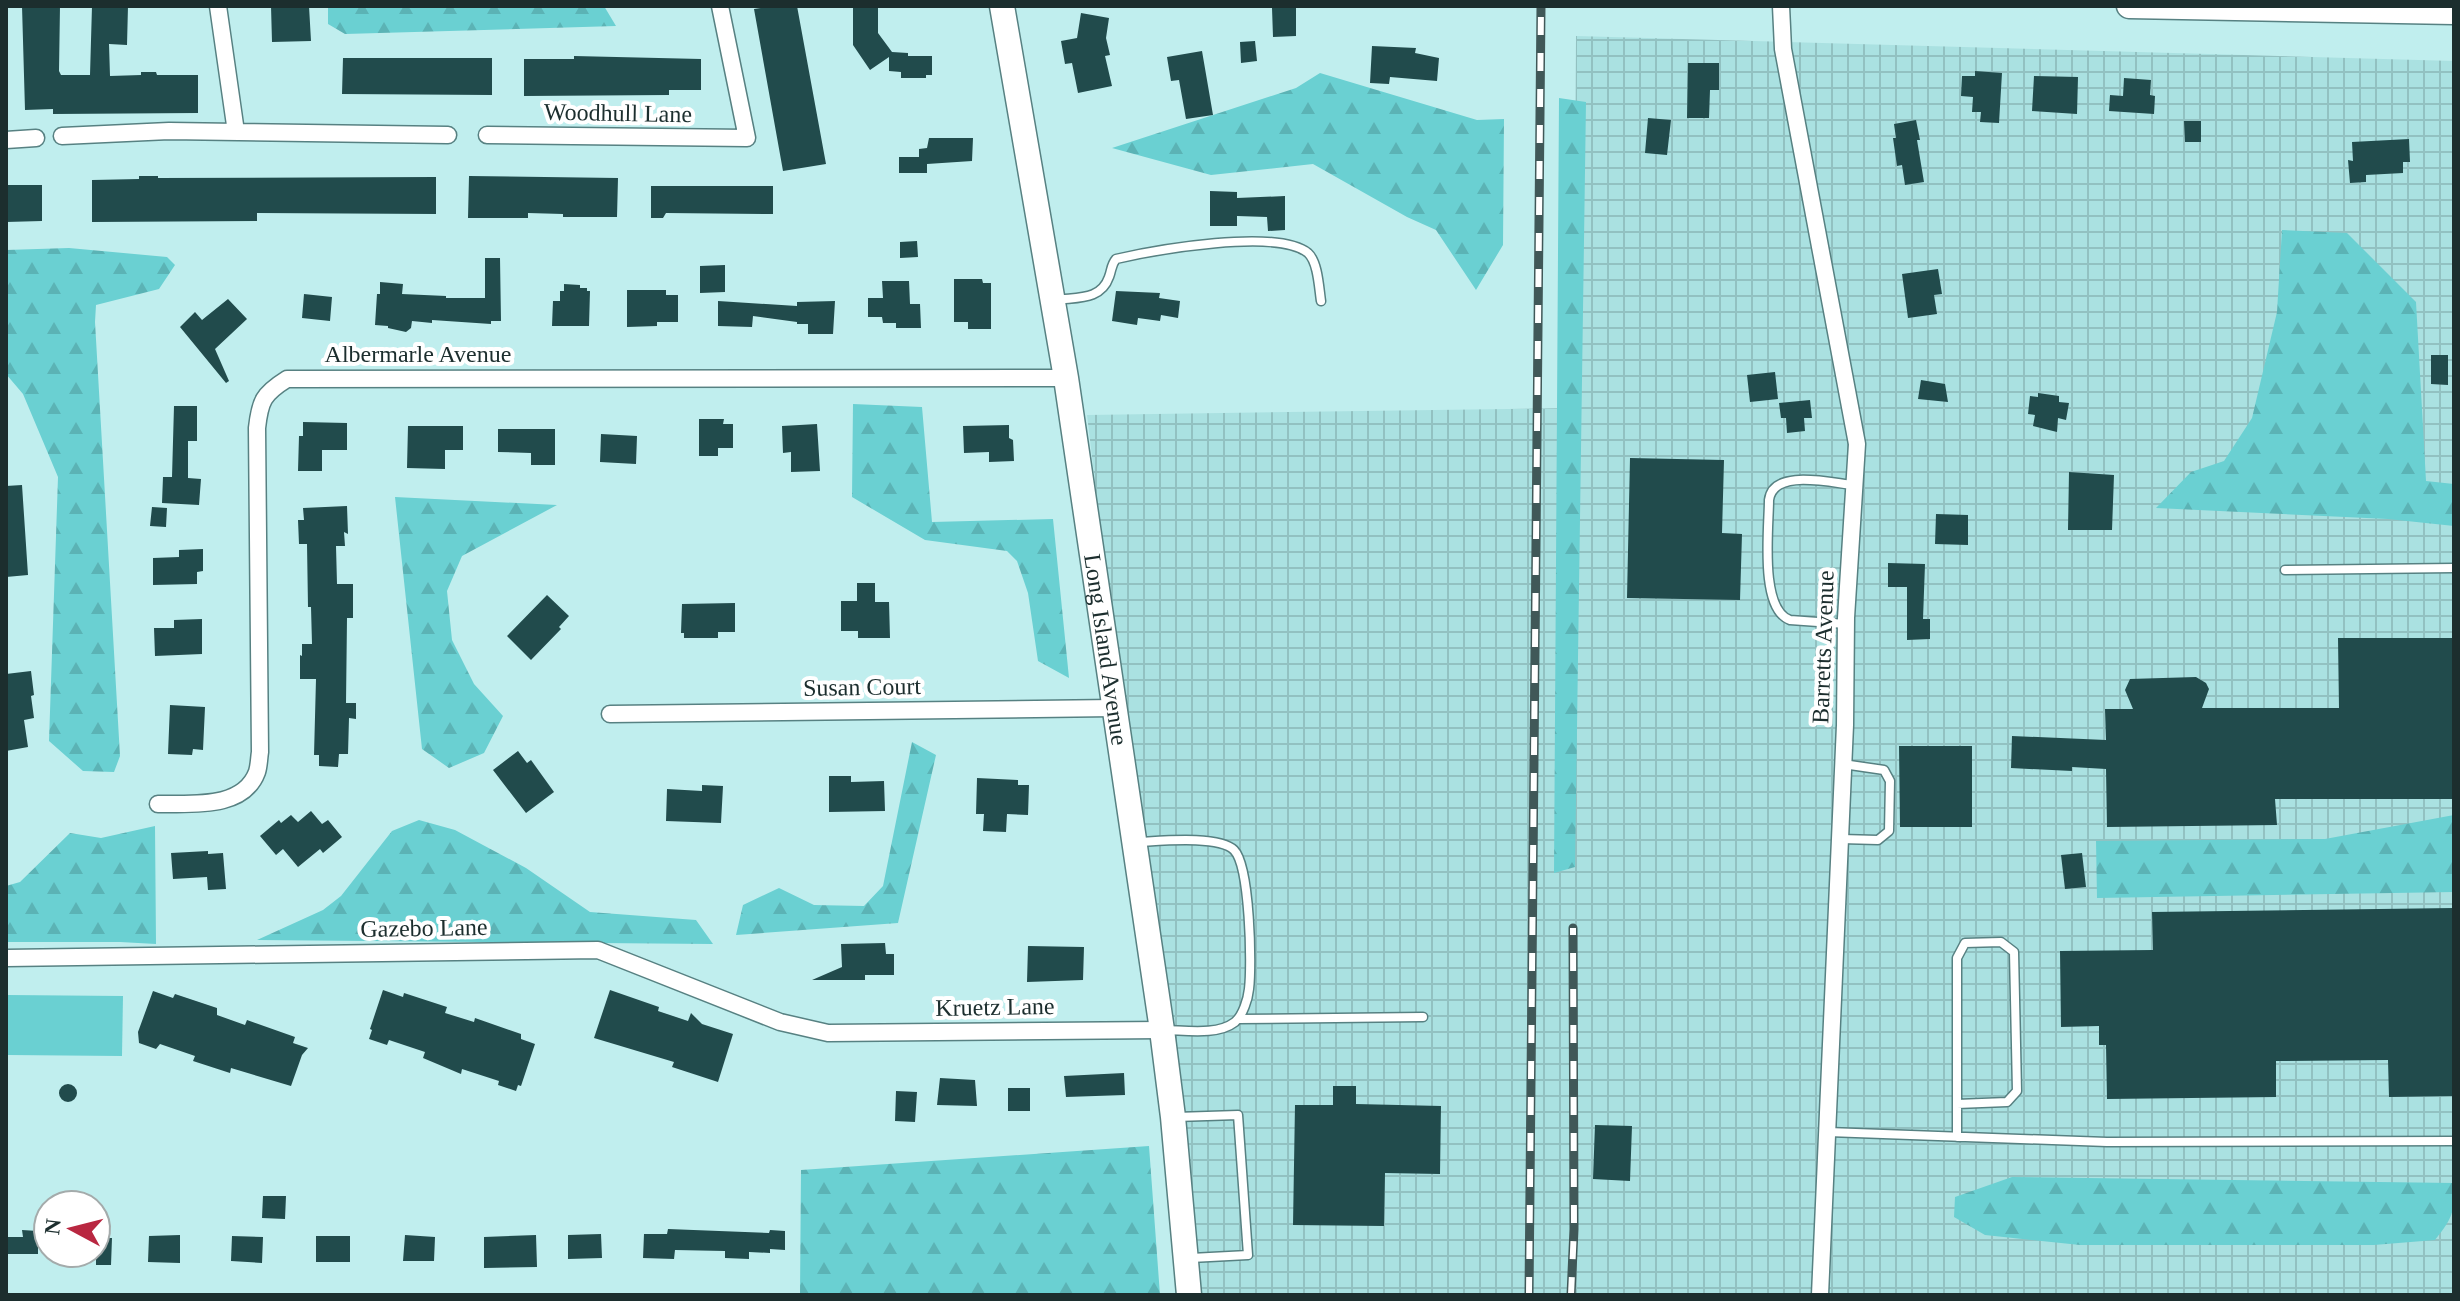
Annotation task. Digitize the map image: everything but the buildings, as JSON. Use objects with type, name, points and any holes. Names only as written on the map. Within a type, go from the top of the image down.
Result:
[{"type":"street","points":[[218,6],[236,132]]},
{"type":"street","name":"Woodhull Lane","points":[[487,135],[747,138],[720,6]]},
{"type":"street","name":"Long Island Avenue","points":[[1002,6],[1066,378],[1162,1030],[1189,1295]]},
{"type":"street","name":"Barretts Avenue","points":[[1781,6],[1783,49],[1857,444],[1846,624],[1843,764],[1820,1295]]},
{"type":"street","points":[[2129,6],[2454,12]]},
{"type":"street","points":[[62,136],[169,131],[448,135]]},
{"type":"street","points":[[6,140],[36,138]]},
{"type":"street","name":"Albermarle Avenue","points":[[158,804],[217,802],[233,797],[249,786],[258,771],[257,428],[259,405],[269,391],[287,379],[1066,378]]},
{"type":"street","name":"Susan Court","points":[[610,714],[1114,708]]},
{"type":"street","name":"Gazebo Lane","points":[[6,958],[598,950],[780,1022],[828,1033]]},
{"type":"street","name":"Kruetz Lane","points":[[828,1033],[1162,1030]]},
{"type":"lane","points":[[1053,301],[1097,294],[1103,289],[1116,259],[1212,243],[1267,243],[1293,246],[1307,252],[1313,259],[1321,301]]},
{"type":"lane","points":[[1846,624],[1783,618],[1771,595],[1769,500],[1774,487],[1788,481],[1854,485]]},
{"type":"lane","points":[[2285,570],[2454,568]]},
{"type":"lane","points":[[1840,839],[1878,840],[1889,831],[1890,781],[1884,770],[1843,764]]},
{"type":"lane","points":[[1134,842],[1220,843],[1233,849],[1241,860],[1246,878],[1249,989],[1238,1019],[1227,1027],[1162,1030]]},
{"type":"lane","points":[[1957,1104],[2007,1102],[2017,1091],[2014,952],[2001,942],[1965,943],[1957,958],[1957,1104],[1957,1137]]},
{"type":"lane","points":[[1238,1019],[1423,1017]]},
{"type":"lane","points":[[1173,1117],[1238,1115],[1248,1255],[1186,1259]]},
{"type":"lane","points":[[1827,1132],[2107,1142],[2454,1141]]},
{"type":"shaded area","points":[[1576,36],[2454,61],[2454,1295],[1192,1295],[1087,415],[1574,408]]},
{"type":"green space","points":[[328,6],[604,6],[616,26],[345,34],[328,24]]},
{"type":"green space","points":[[1320,73],[1477,120],[1504,119],[1503,245],[1476,290],[1436,230],[1313,164],[1211,175],[1112,148],[1296,88]]},
{"type":"green space","points":[[1559,98],[1586,102],[1575,867],[1554,873]]},
{"type":"green space","points":[[2282,230],[2347,233],[2416,302],[2426,481],[2454,484],[2454,526],[2388,519],[2156,508],[2191,472],[2224,461],[2252,418],[2277,312]]},
{"type":"green space","points":[[69,248],[167,257],[175,265],[159,289],[96,305],[120,756],[114,772],[83,771],[49,741],[58,477],[23,394],[6,374],[6,250]]},
{"type":"green space","points":[[853,404],[922,407],[932,522],[1053,519],[1069,678],[1038,661],[1028,593],[1017,561],[1007,551],[925,540],[852,497]]},
{"type":"green space","points":[[395,497],[557,505],[462,556],[447,591],[452,640],[474,684],[503,716],[484,753],[449,768],[422,749]]},
{"type":"green space","points":[[912,742],[936,755],[898,923],[736,935],[743,905],[779,888],[814,905],[864,906],[883,886]]},
{"type":"green space","points":[[2454,815],[2454,892],[2097,898],[2096,841],[2325,839]]},
{"type":"green space","points":[[419,820],[455,830],[526,868],[590,912],[696,920],[713,944],[257,940],[323,910],[341,896],[392,831]]},
{"type":"green space","points":[[155,826],[156,944],[6,942],[6,886],[20,882],[70,833],[101,838]]},
{"type":"green space","points":[[8,995],[123,996],[122,1056],[8,1055]]},
{"type":"green space","points":[[1149,1146],[1160,1295],[800,1295],[801,1170]]},
{"type":"green space","points":[[2012,1177],[2454,1183],[2454,1201],[2452,1214],[2435,1240],[2374,1245],[2080,1245],[1985,1235],[1954,1217],[1955,1197]]},
{"type":"railway","points":[[1529,1295],[1541,6]]},
{"type":"railway","points":[[1571,1295],[1574,1229],[1573,928]]}]
